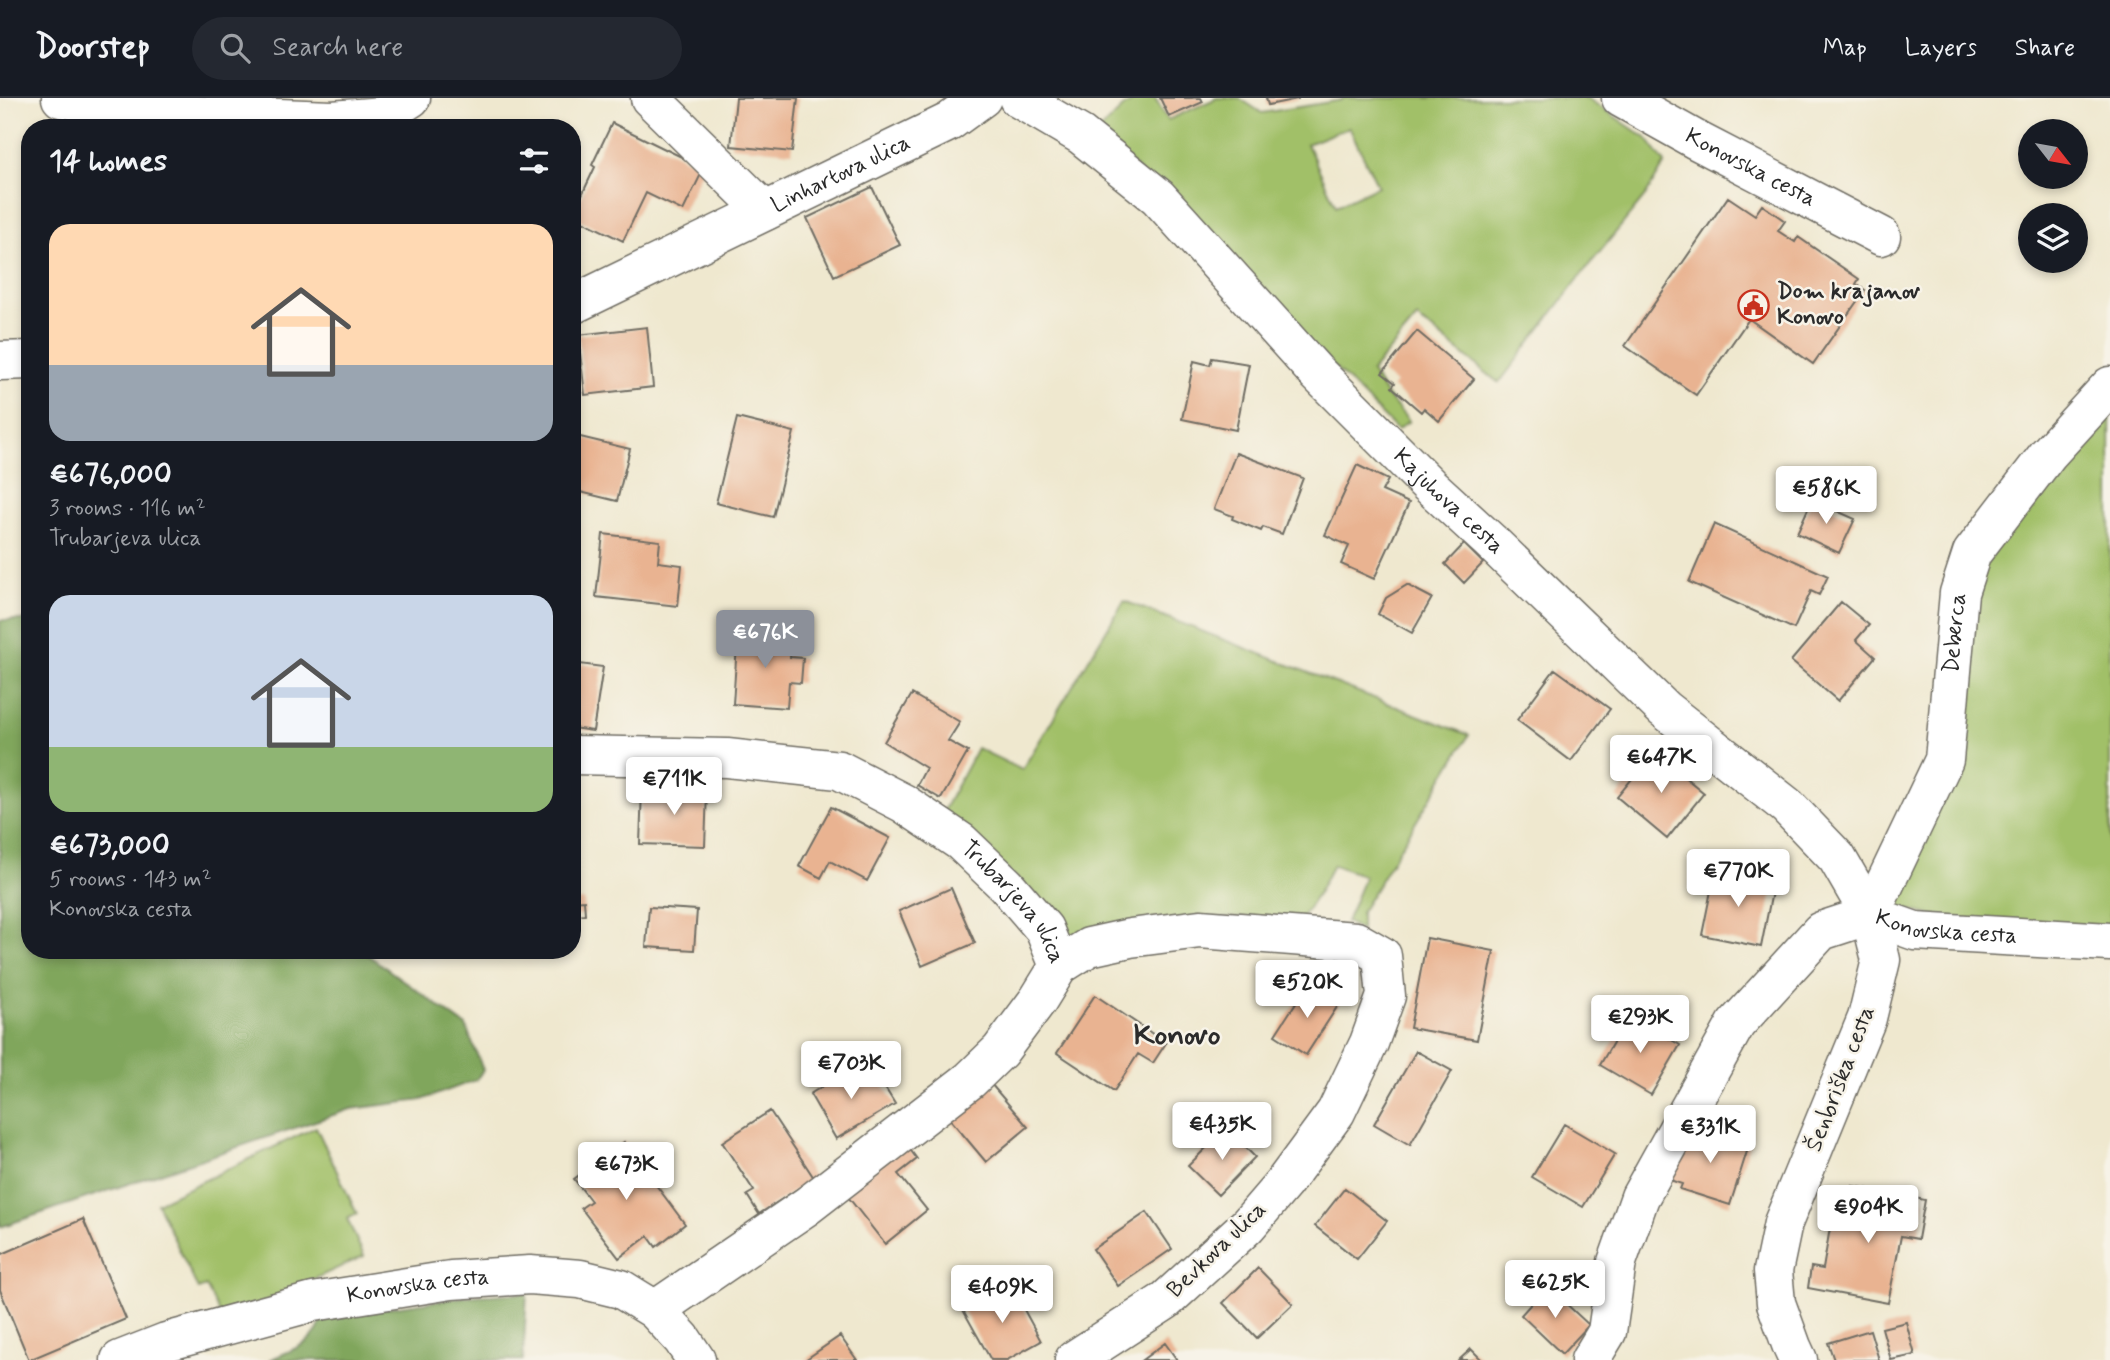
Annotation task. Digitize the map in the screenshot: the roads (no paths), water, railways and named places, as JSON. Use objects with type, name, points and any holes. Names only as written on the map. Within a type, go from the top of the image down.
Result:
[{"type":"street","points":[[61,98],[141,113],[305,119]]},
{"type":"street","points":[[345,119],[383,116],[411,98]]},
{"type":"street","name":"Linhartova ulica","points":[[650,98],[765,211],[949,122],[982,98]]},
{"type":"street","name":"Kajuhova cesta","points":[[1018,98],[1081,135],[1158,197],[1316,372],[1429,485],[1664,709],[1787,806],[1837,858],[1870,915]]},
{"type":"street","name":"Konovska cesta","points":[[1621,98],[1696,141],[1881,236]]},
{"type":"street","points":[[581,301],[765,211]]},
{"type":"street","points":[[0,360],[21,360]]},
{"type":"street","name":"Deberca","points":[[1870,915],[1944,760],[1959,593],[1972,554],[2048,454],[2110,386]]},
{"type":"street","name":"Trubarjeva ulica","points":[[581,755],[727,758],[839,770],[903,803],[961,842],[1006,884],[1044,929],[1059,966],[1038,1000],[1000,1051],[970,1080],[807,1206],[655,1310]]},
{"type":"street","name":"Konovska cesta","points":[[1590,1360],[1606,1332],[1617,1262],[1640,1197],[1736,1024],[1821,931],[1870,915],[1915,931],[2110,942]]},
{"type":"street","name":"Šenbriška cesta","points":[[1798,1360],[1776,1303],[1773,1271],[1783,1223],[1867,1018],[1881,960],[1870,915]]},
{"type":"street","name":"Bevkova ulica","points":[[1059,966],[1089,947],[1130,938],[1200,929],[1356,941],[1382,956],[1386,996],[1369,1043],[1336,1112],[1269,1201],[1247,1226],[1166,1301],[1074,1360]]},
{"type":"street","name":"Konovska cesta","points":[[120,1360],[166,1342],[313,1302],[451,1280],[530,1275],[580,1279],[621,1289],[655,1310],[682,1339],[696,1360]]},
{"type":"place","name":"Dom krajanov Konovo","points":[[1754,305]]},
{"type":"district","name":"Konovo","points":[[1177,1035]]}]
